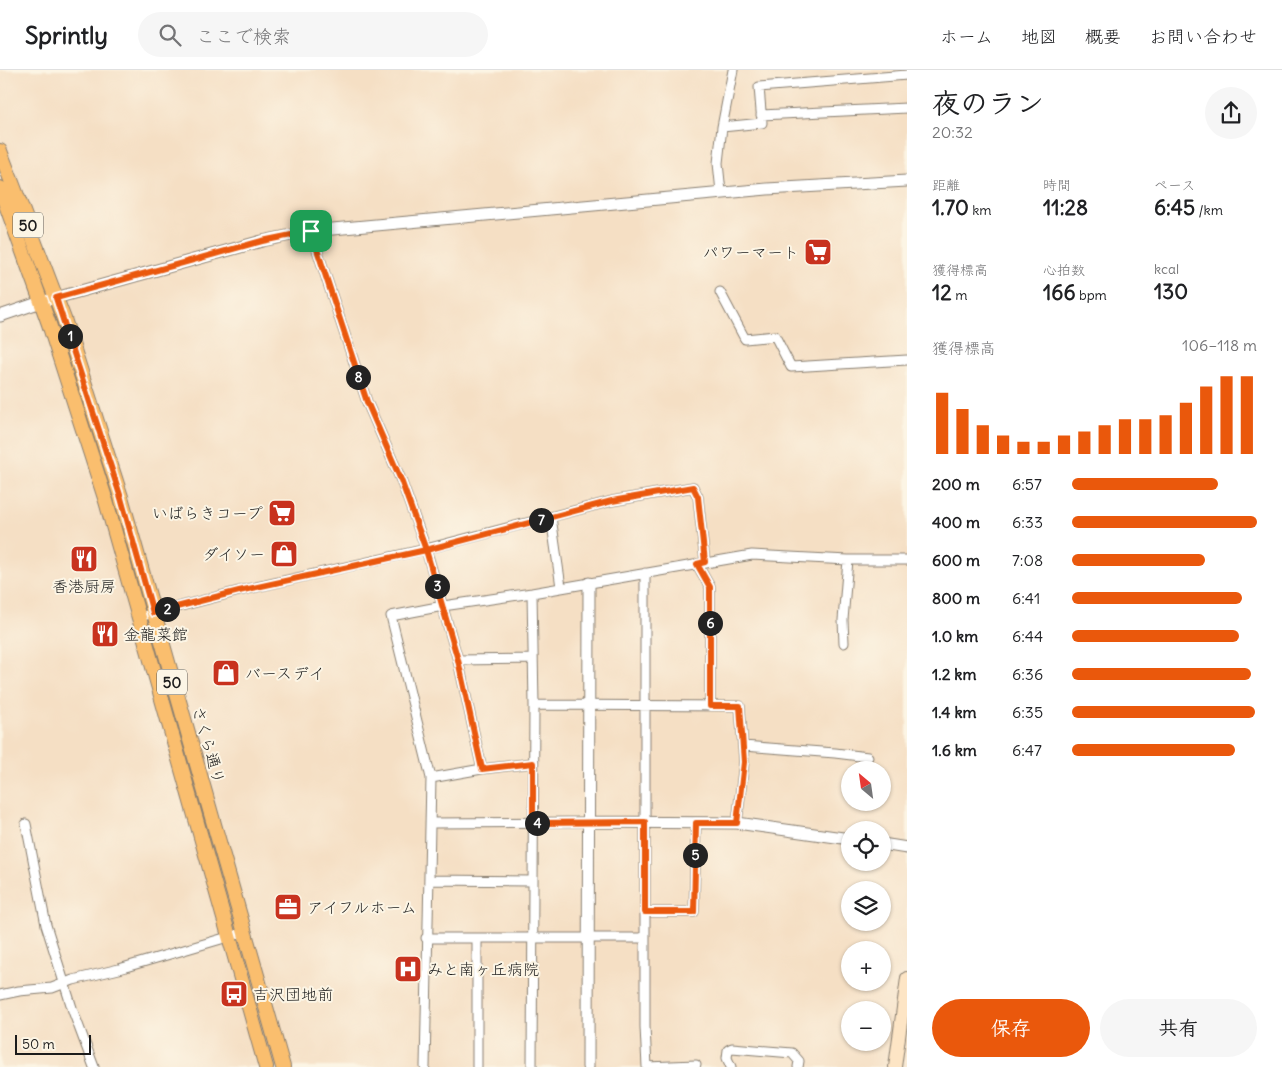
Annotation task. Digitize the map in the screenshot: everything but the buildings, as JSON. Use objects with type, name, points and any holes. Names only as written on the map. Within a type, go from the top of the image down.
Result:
[{"type":"main road","name":"さくら通り","points":[[0,151],[56,298],[121,498],[283,1067]]},
{"type":"main road","name":"さくら通り","points":[[0,188],[41,302],[103,492],[266,1067]]},
{"type":"main road","points":[[895,1067],[907,978]]},
{"type":"street","points":[[721,192],[718,163],[722,127],[733,70]]},
{"type":"street","points":[[722,127],[762,122],[758,87],[907,75]]},
{"type":"street","points":[[761,115],[907,108]]},
{"type":"street","points":[[0,316],[41,302],[262,241],[311,231],[721,192],[907,181]]},
{"type":"street","points":[[311,231],[367,402],[401,480],[426,550],[458,660],[482,769]]},
{"type":"street","points":[[720,292],[745,339],[775,336],[791,367],[907,360]]},
{"type":"street","points":[[138,617],[239,591],[426,550],[612,501],[693,487],[698,497],[701,563],[710,587],[710,706]]},
{"type":"street","points":[[551,517],[561,588]]},
{"type":"street","points":[[425,1067],[426,938],[431,778],[391,616],[752,555],[848,560],[907,560]]},
{"type":"street","points":[[844,643],[843,620],[848,560]]},
{"type":"street","points":[[645,573],[644,938],[647,1067],[696,1065]]},
{"type":"street","points":[[588,1067],[589,583]]},
{"type":"street","points":[[532,592],[534,705],[532,1067]]},
{"type":"street","points":[[458,660],[533,659]]},
{"type":"street","points":[[534,705],[740,706],[744,762],[737,823]]},
{"type":"street","points":[[743,746],[868,757]]},
{"type":"street","points":[[431,778],[533,763]]},
{"type":"street","points":[[431,823],[737,823],[841,838]]},
{"type":"street","points":[[645,912],[694,912],[696,823]]},
{"type":"street","points":[[26,824],[46,925],[82,1039],[94,1067]]},
{"type":"street","points":[[891,845],[907,848]]},
{"type":"street","points":[[429,880],[532,881]]},
{"type":"street","points":[[0,995],[52,988],[73,980],[119,969],[244,932]]},
{"type":"street","points":[[426,938],[644,938]]},
{"type":"street","points":[[477,1067],[478,939]]},
{"type":"street","points":[[730,1067],[727,1058],[728,1050],[732,1048],[792,1053],[799,1061],[798,1067]]},
{"type":"place","name":"パワーマート","points":[[818,252]]},
{"type":"place","name":"いばらきコープ","points":[[282,513]]},
{"type":"place","name":"ダイソー","points":[[284,554]]},
{"type":"place","name":"香港厨房","points":[[84,559]]},
{"type":"place","name":"金龍菜館","points":[[105,634]]},
{"type":"place","name":"バースデイ","points":[[226,673]]},
{"type":"place","name":"アイフルホーム","points":[[288,907]]},
{"type":"place","name":"みと南ヶ丘病院","points":[[408,969]]},
{"type":"place","name":"吉沢団地前","points":[[234,994]]},
{"type":"route","points":[[311,231],[262,241],[56,298],[121,498],[153,613],[239,591],[426,550],[458,660],[482,769],[533,763],[533,823],[645,822],[645,912],[694,912],[696,823],[737,823],[744,762],[740,706],[710,706],[710,587],[697,564],[705,562],[698,497],[693,487],[612,501],[426,550],[401,480],[367,402],[311,231]]}]
